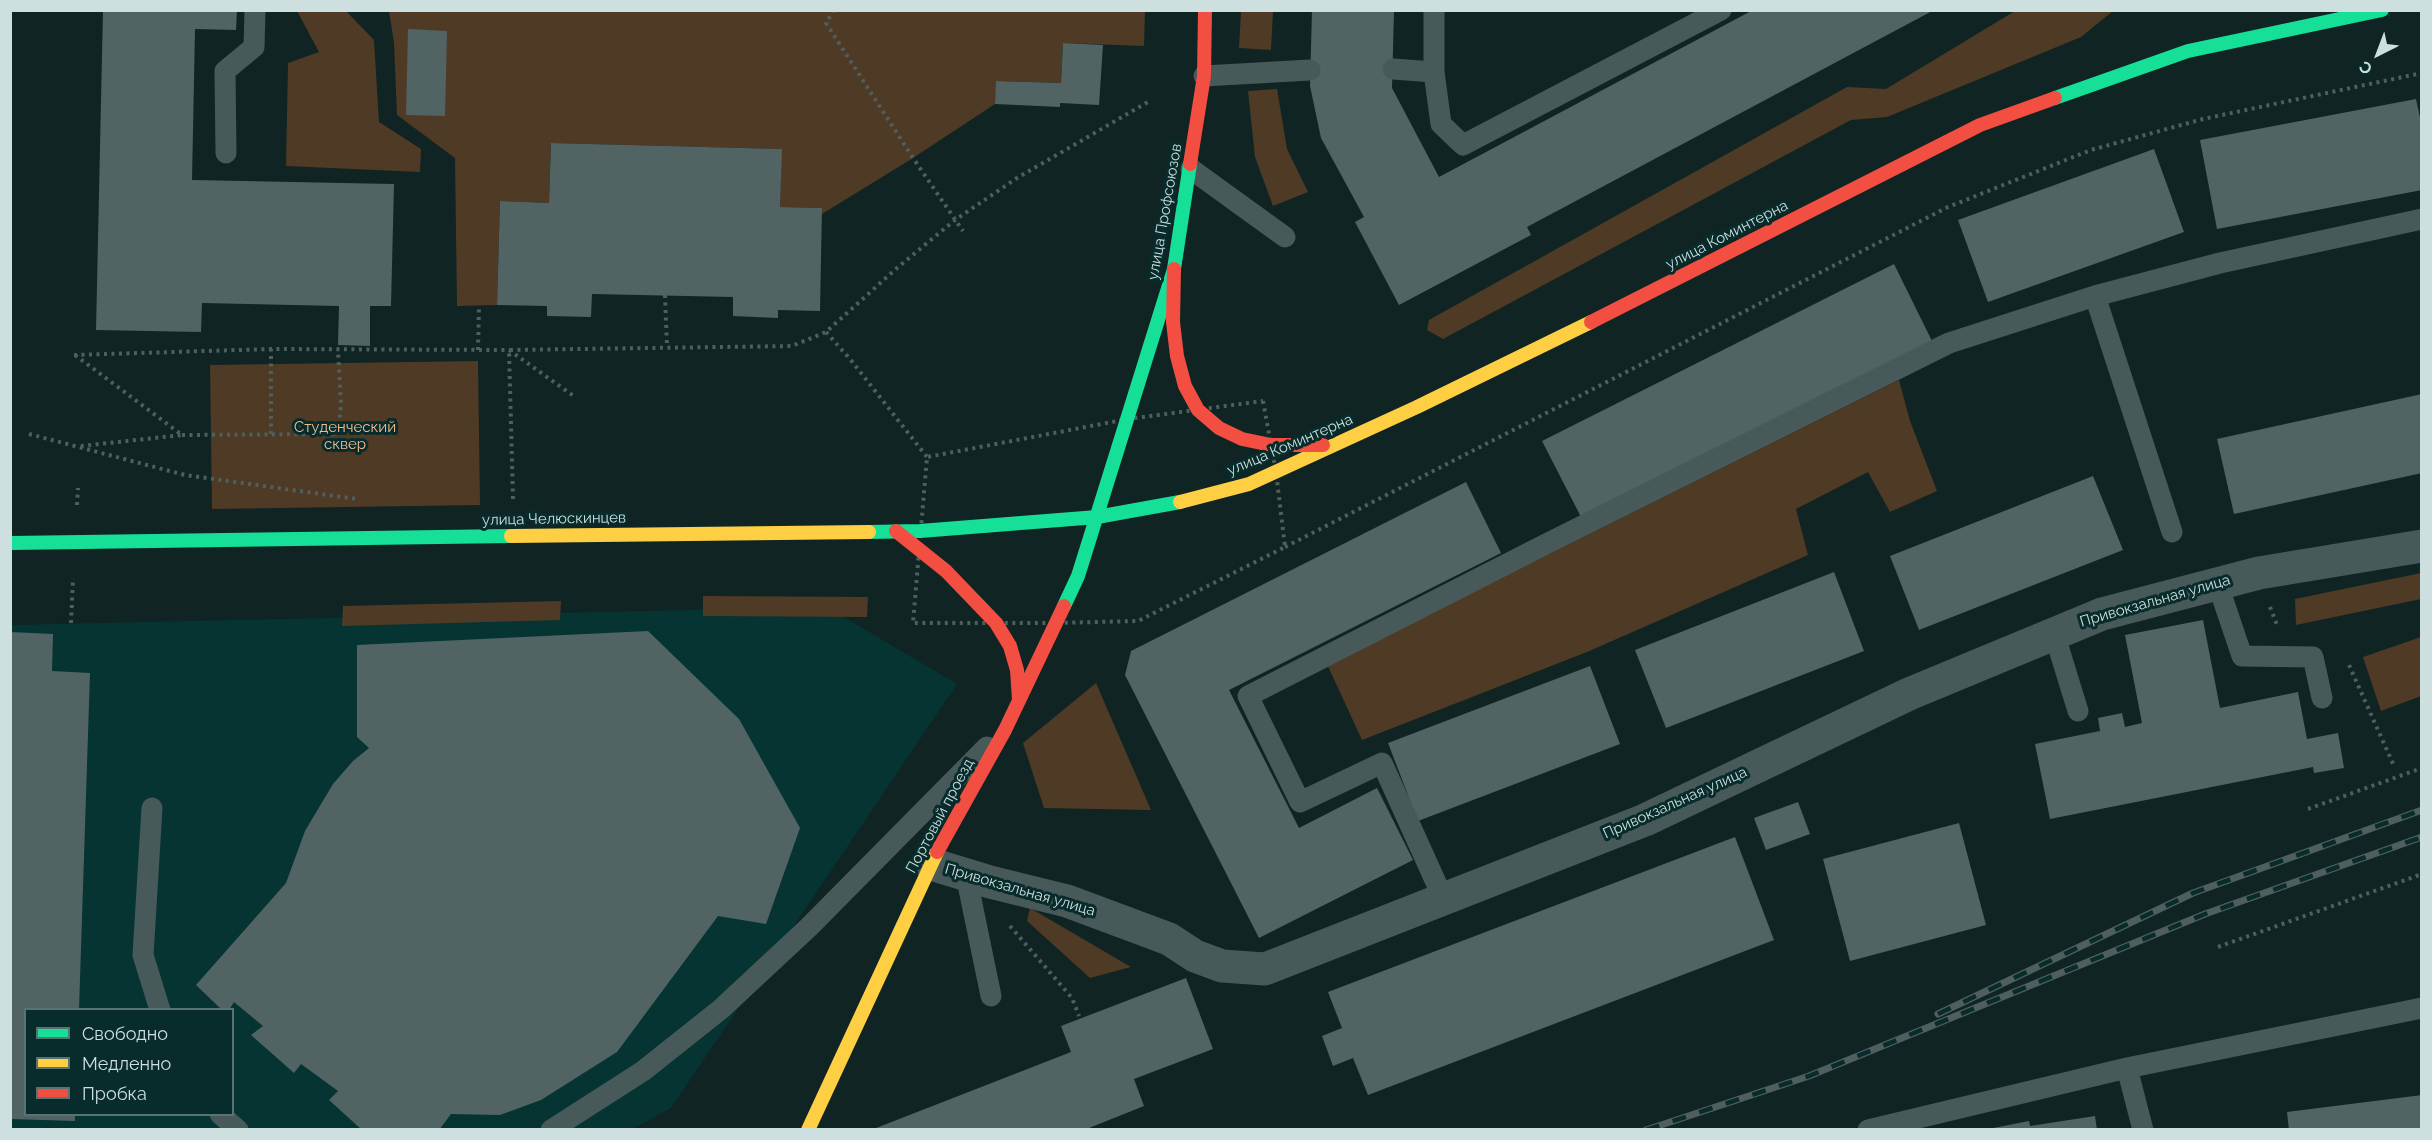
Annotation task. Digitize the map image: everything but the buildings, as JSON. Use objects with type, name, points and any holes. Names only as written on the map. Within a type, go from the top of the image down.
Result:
[{"type":"main road","name":"улица Профсоюзов","points":[[1097,517],[1174,269],[1204,76],[1206,10]]},
{"type":"main road","name":"улица Коминтерна","points":[[1097,517],[1181,502],[1249,484],[1540,348],[1980,125],[2188,51],[2382,10]]},
{"type":"main road","points":[[1174,269],[1173,322],[1177,356],[1185,386],[1198,410],[1220,428],[1242,439],[1271,445],[1334,445]]},
{"type":"main road","name":"улица Челюскинцев","points":[[10,543],[920,531],[1097,517]]},
{"type":"main road","name":"Портовый проезд","points":[[808,1130],[931,864],[1005,730],[1078,576],[1097,517]]},
{"type":"main road","points":[[896,531],[946,571],[996,623],[1010,646],[1017,670],[1019,700]]},
{"type":"street","name":"Привокзальная улица","points":[[931,864],[978,879],[1067,901],[1169,939],[1196,956],[1222,966],[1265,969],[1645,820],[1909,694],[2102,614],[2217,582],[2259,573],[2421,546]]},
{"type":"lane","points":[[226,153],[225,70],[254,47],[255,10]]},
{"type":"lane","points":[[1434,10],[1434,72],[1441,124],[1463,145],[1720,10]]},
{"type":"lane","points":[[1393,69],[1434,72]]},
{"type":"lane","points":[[1204,76],[1310,70]]},
{"type":"lane","points":[[1191,169],[1285,237]]},
{"type":"lane","points":[[1443,898],[1382,763],[1300,802],[1248,696],[1544,545],[1948,344],[2095,296],[2220,263],[2421,219]]},
{"type":"lane","points":[[2095,296],[2172,532]]},
{"type":"lane","points":[[2217,582],[2242,656],[2313,657],[2322,698]]},
{"type":"lane","points":[[2054,633],[2078,711]]},
{"type":"lane","points":[[551,1130],[643,1071],[722,1009],[809,927],[1005,730]]},
{"type":"lane","points":[[152,808],[143,955],[159,1008]]},
{"type":"lane","points":[[978,879],[991,996]]},
{"type":"lane","points":[[1868,1130],[2127,1068],[2421,1008]]},
{"type":"lane","points":[[2127,1068],[2143,1130]]},
{"type":"lane","points":[[222,1116],[238,1130]]},
{"type":"path","points":[[834,10],[826,23],[963,231]]},
{"type":"path","points":[[1286,547],[1948,207],[2091,150],[2203,119],[2421,73]]},
{"type":"path","points":[[182,435],[74,354],[271,349],[509,350],[792,346],[826,332],[956,220],[1017,178],[1148,102]]},
{"type":"path","points":[[665,295],[667,347]]},
{"type":"path","points":[[478,350],[479,305]]},
{"type":"path","points":[[826,332],[927,456],[920,531]]},
{"type":"path","points":[[271,349],[271,434]]},
{"type":"path","points":[[77,446],[182,435],[338,434],[340,405],[338,350]]},
{"type":"path","points":[[509,350],[575,397]]},
{"type":"path","points":[[509,350],[513,503]]},
{"type":"path","points":[[927,456],[1128,419]]},
{"type":"path","points":[[29,434],[185,475],[358,499]]},
{"type":"path","points":[[2377,730],[2394,766]]},
{"type":"path","points":[[2308,809],[2421,768]]},
{"type":"path","points":[[2218,947],[2421,874]]},
{"type":"path","points":[[978,879],[1003,918],[1072,998],[1079,1016]]},
{"type":"shaded area","points":[[827,607],[957,684],[671,1108],[633,1129],[11,1129],[10,625]]},
{"type":"green space","points":[[297,11],[346,11],[374,40],[379,122],[421,149],[420,172],[286,166],[288,63],[319,52]]},
{"type":"green space","points":[[389,11],[1145,11],[1144,46],[1063,43],[1061,83],[997,81],[995,104],[822,214],[822,208],[780,207],[781,149],[551,143],[549,203],[500,201],[497,305],[457,306],[455,158],[397,115],[394,43]]},
{"type":"green space","points":[[1241,11],[1273,11],[1271,50],[1239,48]]},
{"type":"green space","points":[[2015,11],[2113,11],[2081,37],[1887,117],[1851,120],[1443,339],[1427,330],[1429,320],[1847,87],[1886,89]]},
{"type":"green space","points":[[1277,89],[1287,149],[1308,192],[1273,206],[1255,157],[1248,91]]},
{"type":"green space","name":"Студенческий сквер","points":[[478,361],[480,505],[212,509],[210,365]]},
{"type":"green space","points":[[1899,380],[1910,421],[1937,491],[1890,512],[1868,472],[1796,509],[1808,555],[1587,652],[1362,740],[1327,664]]},
{"type":"green space","points":[[2421,573],[2421,599],[2296,625],[2295,599]]},
{"type":"green space","points":[[703,596],[868,597],[867,617],[703,616]]},
{"type":"green space","points":[[561,601],[560,620],[342,626],[343,606]]},
{"type":"green space","points":[[2421,637],[2421,696],[2381,711],[2363,657]]},
{"type":"green space","points":[[1096,683],[1151,810],[1044,808],[1023,743]]},
{"type":"green space","points":[[1030,908],[1131,967],[1090,978],[1027,921]]},
{"type":"railway","points":[[1938,1014],[2193,893],[2422,810]]},
{"type":"railway","points":[[1646,1130],[1809,1076],[2205,914],[2422,837]]},
{"type":"traffic: fast","points":[[2055,98],[2188,51],[2382,10]]},
{"type":"traffic: fast","points":[[1064,606],[1078,576],[1174,269],[1190,164]]},
{"type":"traffic: fast","points":[[869,532],[920,531],[1097,517],[1180,502]]},
{"type":"traffic: fast","points":[[10,543],[511,536]]},
{"type":"traffic: slow","points":[[1180,502],[1249,484],[1417,407],[1591,322]]},
{"type":"traffic: slow","points":[[511,536],[869,532]]},
{"type":"traffic: slow","points":[[808,1130],[937,852]]},
{"type":"traffic: jam","points":[[1190,164],[1204,76],[1205,10]]},
{"type":"traffic: jam","points":[[1591,322],[1980,125],[2055,98]]},
{"type":"traffic: jam","points":[[1174,269],[1173,322],[1177,356],[1185,386],[1198,410],[1219,428],[1242,439],[1271,445],[1323,445]]},
{"type":"traffic: jam","points":[[896,531],[946,571],[996,623],[1010,646],[1017,670],[1019,700]]},
{"type":"traffic: jam","points":[[937,852],[1005,730],[1064,606]]}]
